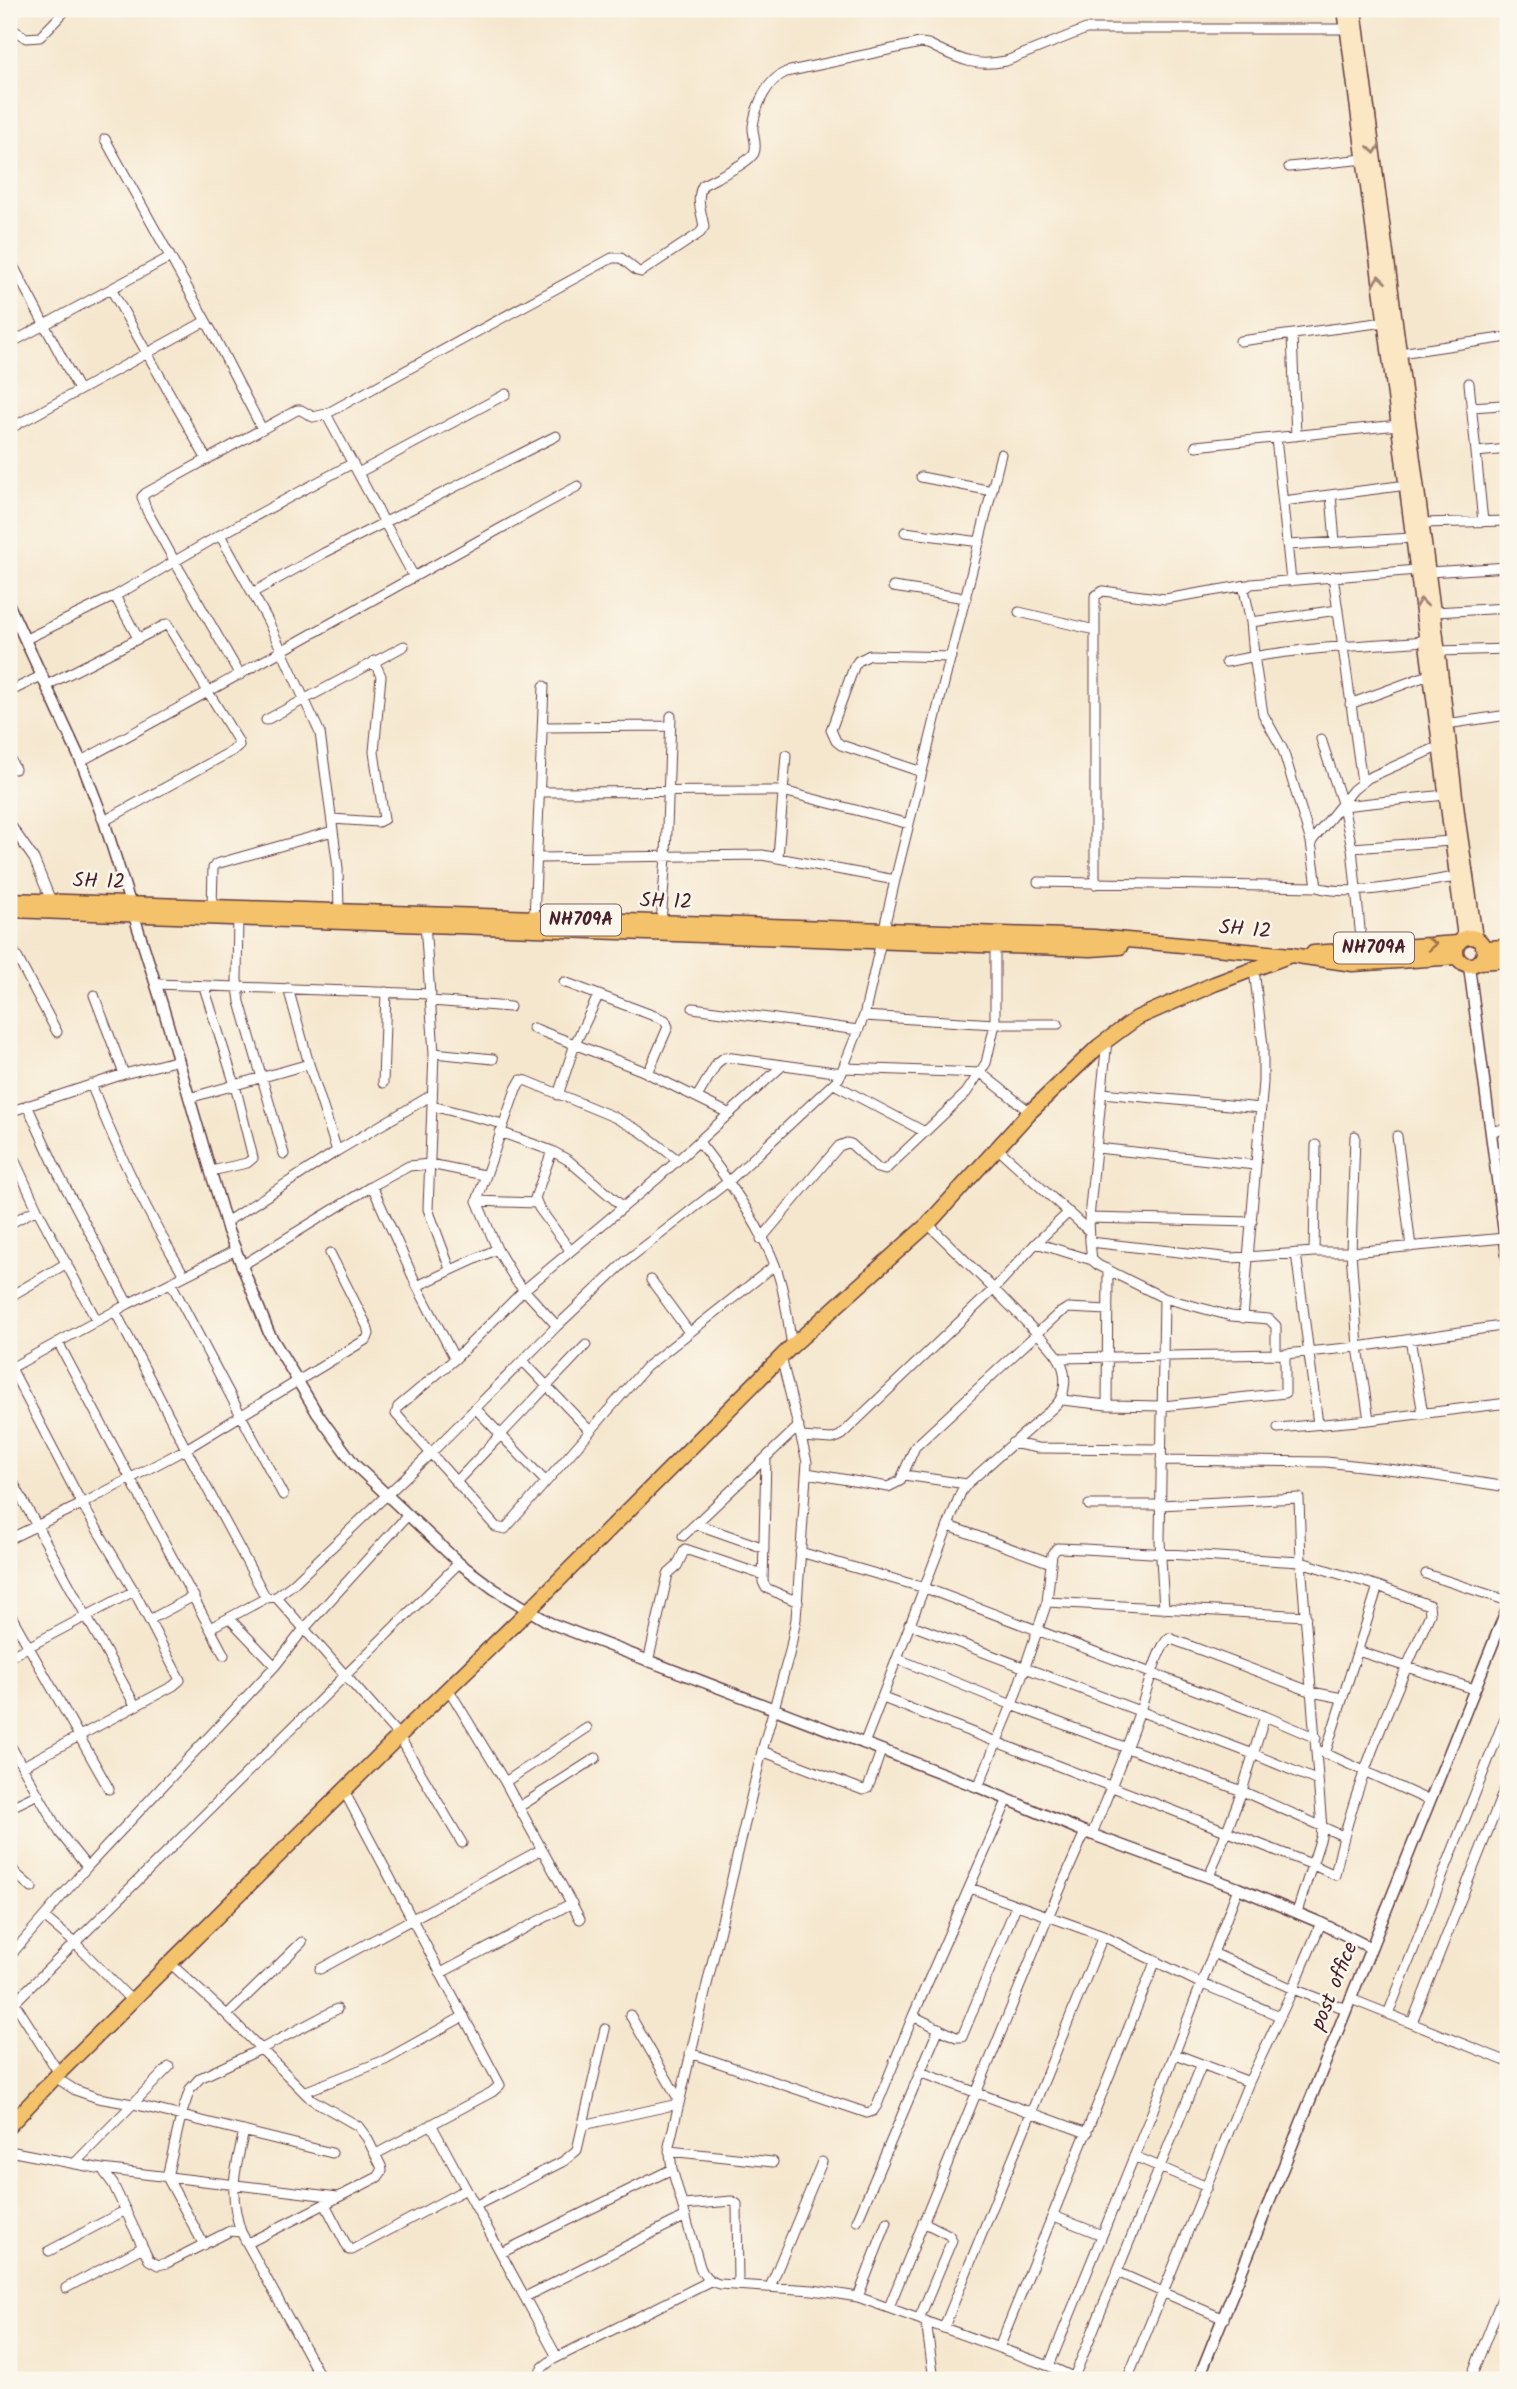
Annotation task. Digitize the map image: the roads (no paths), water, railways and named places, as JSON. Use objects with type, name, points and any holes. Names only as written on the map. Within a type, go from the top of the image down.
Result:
[{"type":"main road","points":[[1345,9],[1352,28],[1400,353],[1423,571],[1426,641],[1446,724],[1470,950]]},
{"type":"main road","points":[[1355,9],[1352,28],[1364,159],[1398,425],[1407,485],[1417,523],[1413,538],[1434,612],[1438,651],[1434,673],[1445,795],[1470,950]]},
{"type":"main road","name":"SH 12","points":[[9,900],[51,901],[131,910],[212,907],[238,913],[339,912],[425,920],[534,919],[660,923],[882,936]]},
{"type":"main road","name":"SH 12","points":[[9,910],[238,913],[995,940],[1094,937],[1291,955],[1353,964],[1508,947]]},
{"type":"main road","name":"SH 12","points":[[1291,955],[1362,949],[1470,950],[1508,960]]},
{"type":"main road","points":[[9,2126],[57,2075],[399,1736],[449,1690],[787,1351],[928,1224],[1030,1112],[1107,1040],[1138,1018],[1214,984],[1291,955]]},
{"type":"street","points":[[9,27],[26,38],[40,37],[67,9]]},
{"type":"street","points":[[240,675],[146,511],[142,497],[297,410],[313,417],[326,414],[612,258],[621,258],[638,272],[700,233],[704,227],[699,201],[700,190],[703,185],[745,162],[754,153],[756,146],[753,124],[766,89],[776,76],[920,43],[971,63],[994,63],[1006,61],[1086,29],[1352,28]]},
{"type":"street","points":[[105,139],[262,429]]},
{"type":"street","points":[[1289,167],[1364,159]]},
{"type":"street","points":[[9,344],[170,257]]},
{"type":"street","points":[[9,258],[79,390]]},
{"type":"street","points":[[111,289],[207,460]]},
{"type":"street","points":[[1240,341],[1385,322]]},
{"type":"street","points":[[9,429],[198,325],[208,325]]},
{"type":"street","points":[[1292,334],[1296,436]]},
{"type":"street","points":[[1400,353],[1508,337]]},
{"type":"street","points":[[1469,383],[1483,522]]},
{"type":"street","points":[[358,473],[506,394]]},
{"type":"street","points":[[1471,407],[1502,405],[1508,408]]},
{"type":"street","points":[[326,414],[413,575]]},
{"type":"street","points":[[1196,446],[1398,425]]},
{"type":"street","points":[[252,593],[324,553],[556,436]]},
{"type":"street","points":[[1276,438],[1291,581]]},
{"type":"street","points":[[1476,452],[1508,449]]},
{"type":"street","points":[[210,1628],[293,1584],[627,1260],[729,1181],[835,1084],[864,1016],[895,880],[1002,454]]},
{"type":"street","points":[[26,639],[116,596],[220,535],[353,463]]},
{"type":"street","points":[[921,477],[992,491]]},
{"type":"street","points":[[1283,501],[1407,485]]},
{"type":"street","points":[[81,761],[209,693],[413,575],[578,486]]},
{"type":"street","points":[[1331,495],[1335,542]]},
{"type":"street","points":[[1417,523],[1508,521]]},
{"type":"street","points":[[905,532],[980,542]]},
{"type":"street","points":[[220,535],[282,651],[320,733],[338,868],[339,912]]},
{"type":"street","points":[[1287,545],[1413,538]]},
{"type":"street","points":[[1096,884],[1095,596],[1100,592],[1165,599],[1247,585],[1333,576],[1508,568]]},
{"type":"street","points":[[1333,576],[1362,782]]},
{"type":"street","points":[[1247,585],[1244,594],[1251,622],[1263,714],[1283,750],[1311,842],[1317,887]]},
{"type":"street","points":[[893,587],[966,598]]},
{"type":"street","points":[[116,596],[138,638]]},
{"type":"street","points":[[9,605],[81,761],[104,821],[241,1266],[269,1333],[334,1440],[354,1464],[459,1563],[494,1589],[568,1632],[774,1708],[1089,1833],[1238,1888],[1297,1912],[1371,1948]]},
{"type":"street","points":[[1434,612],[1508,608]]},
{"type":"street","points":[[1251,622],[1338,610]]},
{"type":"street","points":[[1019,612],[1095,629]]},
{"type":"street","points":[[9,692],[45,680],[167,624],[238,741],[236,748],[104,821]]},
{"type":"street","points":[[1226,662],[1254,656],[1426,641]]},
{"type":"street","points":[[266,720],[404,646]]},
{"type":"street","points":[[1438,651],[1508,649]]},
{"type":"street","points":[[922,772],[841,745],[831,730],[854,667],[865,657],[951,657]]},
{"type":"street","points":[[332,819],[378,822],[384,819],[374,752],[381,676],[374,662]]},
{"type":"street","points":[[1350,704],[1434,673]]},
{"type":"street","points":[[534,919],[544,686]]},
{"type":"street","points":[[1446,724],[1508,715]]},
{"type":"street","points":[[543,727],[671,721],[666,856],[660,923]]},
{"type":"street","points":[[1321,739],[1343,806],[1352,848],[1362,949]]},
{"type":"street","points":[[1311,842],[1362,782],[1440,746]]},
{"type":"street","points":[[778,857],[786,755]]},
{"type":"street","points":[[9,757],[15,769]]},
{"type":"street","points":[[540,792],[783,791],[909,824]]},
{"type":"street","points":[[1343,806],[1445,795]]},
{"type":"street","points":[[9,823],[34,859],[51,901]]},
{"type":"street","points":[[212,907],[213,872],[216,864],[333,831]]},
{"type":"street","points":[[1352,848],[1451,841]]},
{"type":"street","points":[[538,858],[743,854],[778,857],[895,880]]},
{"type":"street","points":[[1038,882],[1317,887],[1338,892],[1457,877]]},
{"type":"street","points":[[238,913],[238,988],[284,1154]]},
{"type":"street","points":[[425,920],[434,1053],[428,1209],[450,1269]]},
{"type":"street","points":[[761,1239],[843,1143],[851,1144],[877,1168],[885,1170],[966,1093],[981,1073],[989,1054],[995,1024],[995,940]]},
{"type":"street","points":[[9,942],[57,1032]]},
{"type":"street","points":[[1470,950],[1491,1132],[1505,1201],[1508,1263]]},
{"type":"street","points":[[1243,1318],[1261,1108],[1263,1046],[1254,969]]},
{"type":"street","points":[[564,982],[668,1023],[648,1073]]},
{"type":"street","points":[[156,984],[386,992],[510,1007]]},
{"type":"street","points":[[204,986],[235,1085],[253,1158],[247,1163],[211,1171]]},
{"type":"street","points":[[288,988],[337,1152]]},
{"type":"street","points":[[383,1083],[386,992]]},
{"type":"street","points":[[94,995],[124,1074]]},
{"type":"street","points":[[558,1095],[575,1044],[598,996]]},
{"type":"street","points":[[693,1008],[858,1030]]},
{"type":"street","points":[[864,1016],[995,1024],[1058,1024]]},
{"type":"street","points":[[533,1028],[648,1073],[730,1114]]},
{"type":"street","points":[[1092,1260],[1089,1218],[1107,1040]]},
{"type":"street","points":[[434,1053],[493,1059]]},
{"type":"street","points":[[697,1097],[717,1063],[725,1057],[782,1066],[843,1070],[981,1073],[1030,1112]]},
{"type":"street","points":[[9,1112],[90,1084],[179,1060]]},
{"type":"street","points":[[189,1098],[309,1064]]},
{"type":"street","points":[[774,1266],[646,1367],[510,1525],[501,1530],[398,1419],[396,1411],[456,1359],[524,1290],[699,1142],[782,1066]]},
{"type":"street","points":[[557,1326],[524,1290],[497,1249],[477,1201],[484,1175],[521,1080],[614,1117],[640,1131],[678,1160]]},
{"type":"street","points":[[90,1084],[161,1235],[184,1275]]},
{"type":"street","points":[[835,1084],[925,1132]]},
{"type":"street","points":[[1102,1093],[1261,1108]]},
{"type":"street","points":[[226,1222],[432,1095]]},
{"type":"street","points":[[27,1105],[59,1175],[128,1304]]},
{"type":"street","points":[[432,1106],[502,1128],[552,1151],[578,1166],[622,1206]]},
{"type":"street","points":[[1491,1132],[1508,1128]]},
{"type":"street","points":[[1355,1136],[1351,1252],[1358,1347],[1369,1420]]},
{"type":"street","points":[[1397,1136],[1411,1247]]},
{"type":"street","points":[[699,1142],[729,1181],[761,1239],[782,1287],[787,1351],[807,1474],[798,1602],[790,1651],[762,1751],[704,2004],[670,2136],[669,2151],[673,2169],[704,2275],[710,2281]]},
{"type":"street","points":[[1314,1252],[1316,1145]]},
{"type":"street","points":[[9,1148],[37,1209],[97,1321]]},
{"type":"street","points":[[997,1148],[1089,1231]]},
{"type":"street","points":[[1097,1148],[1255,1165]]},
{"type":"street","points":[[552,1151],[537,1191],[536,1203],[570,1250]]},
{"type":"street","points":[[241,1266],[409,1166],[430,1164],[484,1175]]},
{"type":"street","points":[[372,1186],[416,1286],[456,1359]]},
{"type":"street","points":[[477,1201],[536,1203]]},
{"type":"street","points":[[9,1224],[37,1209]]},
{"type":"street","points":[[801,1437],[832,1439],[840,1436],[994,1289],[1069,1212]]},
{"type":"street","points":[[1089,1218],[1252,1222]]},
{"type":"street","points":[[864,1744],[949,1527],[957,1499],[967,1484],[1062,1400],[1065,1385],[1059,1358],[928,1224]]},
{"type":"street","points":[[1090,1242],[1248,1258],[1505,1238]]},
{"type":"street","points":[[1036,1243],[1092,1260],[1164,1298],[1222,1314],[1269,1319],[1277,1331],[1281,1354],[1285,1393],[1163,1406],[1107,1405],[1062,1400]]},
{"type":"street","points":[[416,1286],[497,1249]]},
{"type":"street","points":[[23,1766],[180,1680],[134,1591],[82,1504],[10,1368],[128,1304],[236,1250]]},
{"type":"street","points":[[9,1539],[186,1449],[363,1342],[369,1334],[330,1253]]},
{"type":"street","points":[[1296,1254],[1318,1424]]},
{"type":"street","points":[[9,1297],[67,1264]]},
{"type":"street","points":[[1107,1405],[1108,1269]]},
{"type":"street","points":[[651,1280],[689,1332]]},
{"type":"street","points":[[171,1283],[283,1496]]},
{"type":"street","points":[[1164,1298],[1160,1505],[1164,1609]]},
{"type":"street","points":[[807,1474],[888,1487],[901,1481],[915,1447],[1058,1314],[1068,1308],[1108,1310]]},
{"type":"street","points":[[115,1311],[186,1449],[271,1598],[399,1736],[462,1843]]},
{"type":"street","points":[[1059,1358],[1281,1354],[1358,1347],[1508,1325]]},
{"type":"street","points":[[1410,1339],[1423,1414]]},
{"type":"street","points":[[58,1342],[224,1655]]},
{"type":"street","points":[[456,1482],[586,1345]]},
{"type":"street","points":[[523,1360],[590,1431]]},
{"type":"street","points":[[1278,1428],[1508,1403]]},
{"type":"street","points":[[475,1408],[546,1482]]},
{"type":"street","points":[[683,1536],[799,1426]]},
{"type":"street","points":[[1012,1443],[1038,1448],[1161,1448]]},
{"type":"street","points":[[766,1458],[762,1575],[766,1588],[798,1602]]},
{"type":"street","points":[[1161,1460],[1356,1464],[1508,1487]]},
{"type":"street","points":[[9,1475],[135,1706]]},
{"type":"street","points":[[904,1475],[967,1484]]},
{"type":"street","points":[[1089,1505],[1160,1505],[1299,1498],[1301,1562],[1312,1692],[1316,1738],[1321,1751],[1430,1801]]},
{"type":"street","points":[[9,1957],[87,1867],[275,1666],[303,1630],[408,1515]]},
{"type":"street","points":[[696,1524],[764,1548]]},
{"type":"street","points":[[949,1527],[1051,1563]]},
{"type":"street","points":[[883,1698],[998,1743],[1111,1787],[1227,1831],[1335,1875],[1343,1836],[1366,1770],[1430,1614],[1430,1608],[1427,1603],[1301,1562],[1056,1548],[1052,1554],[1047,1602],[1025,1670],[998,1743],[978,1787]]},
{"type":"street","points":[[649,1662],[668,1574],[677,1566],[685,1549],[762,1575]]},
{"type":"street","points":[[800,1552],[925,1587],[1265,1716],[1316,1738]]},
{"type":"street","points":[[332,2153],[133,2104],[89,2096],[57,2075],[11,1998],[74,1942],[459,1563]]},
{"type":"street","points":[[1426,1574],[1508,1603]]},
{"type":"street","points":[[1297,1912],[1322,1828],[1318,1781],[1321,1751],[1342,1698],[1378,1586]]},
{"type":"street","points":[[9,1657],[134,1591]]},
{"type":"street","points":[[149,1620],[194,1596]]},
{"type":"street","points":[[1047,1602],[1306,1616]]},
{"type":"street","name":"post office","points":[[1198,2380],[1508,1603]]},
{"type":"street","points":[[9,1612],[109,1789]]},
{"type":"street","points":[[229,1618],[275,1666]]},
{"type":"street","points":[[909,1625],[1318,1781]]},
{"type":"street","points":[[889,2306],[1048,1917],[1111,1787],[1164,1643],[1169,1638],[1312,1692],[1342,1698]]},
{"type":"street","points":[[1358,1651],[1474,1689]]},
{"type":"street","points":[[898,1659],[1012,1706],[1241,1791],[1343,1836]]},
{"type":"street","points":[[449,1690],[505,1782],[580,1919]]},
{"type":"street","points":[[1388,2014],[1508,1710]]},
{"type":"street","points":[[1209,1877],[1265,1716]]},
{"type":"street","points":[[505,1782],[587,1728]]},
{"type":"street","points":[[9,1744],[60,1833],[87,1867]]},
{"type":"street","points":[[762,1751],[863,1790],[868,1788],[881,1751]]},
{"type":"street","points":[[519,1807],[596,1758]]},
{"type":"street","points":[[1412,2024],[1508,1780]]},
{"type":"street","points":[[344,1791],[500,2085],[492,2092],[376,2154]]},
{"type":"street","points":[[9,1808],[38,1794]]},
{"type":"street","points":[[690,2053],[867,2112],[873,2111],[1007,1801]]},
{"type":"street","points":[[320,1969],[542,1849]]},
{"type":"street","points":[[9,1864],[22,1881],[32,1888]]},
{"type":"street","points":[[970,1888],[1103,1936],[1200,1983],[1280,2016]]},
{"type":"street","points":[[1049,2366],[1175,2054],[1238,1888]]},
{"type":"street","points":[[441,1973],[572,1903]]},
{"type":"street","points":[[913,2016],[959,2038],[964,2034],[1016,1906]]},
{"type":"street","points":[[44,1917],[74,1942],[132,2001]]},
{"type":"street","points":[[1127,2380],[1249,2082],[1321,1923]]},
{"type":"street","points":[[944,2327],[1103,1936]]},
{"type":"street","points":[[227,2015],[302,1942]]},
{"type":"street","points":[[1213,1953],[1293,1989],[1388,2014],[1508,2062]]},
{"type":"street","points":[[999,2348],[1156,1960]]},
{"type":"street","points":[[171,1964],[304,2092],[319,2104],[358,2126],[381,2166],[380,2174],[248,2243]]},
{"type":"street","points":[[204,2245],[167,2177],[190,2089],[200,2078],[337,2009]]},
{"type":"street","points":[[630,2015],[678,2102]]},
{"type":"street","points":[[304,2092],[385,2060],[464,2016]]},
{"type":"street","points":[[857,2221],[939,2028]]},
{"type":"street","points":[[475,2206],[569,2158],[577,2150],[605,2029]]},
{"type":"street","points":[[1175,2054],[1249,2082]]},
{"type":"street","points":[[536,2380],[543,2367],[557,2357],[710,2281],[813,2290],[858,2297],[889,2306],[1077,2379],[1117,2272],[1202,2064]]},
{"type":"street","points":[[74,2164],[169,2067]]},
{"type":"street","points":[[920,2072],[1087,2133]]},
{"type":"street","points":[[583,2125],[678,2102]]},
{"type":"street","points":[[431,2124],[557,2357]]},
{"type":"street","points":[[244,2131],[232,2184],[233,2205],[241,2232],[322,2380]]},
{"type":"street","points":[[9,2151],[102,2169],[338,2197]]},
{"type":"street","points":[[669,2151],[773,2162]]},
{"type":"street","points":[[1134,2156],[1207,2187]]},
{"type":"street","points":[[770,2287],[822,2162]]},
{"type":"street","points":[[102,2169],[113,2184],[149,2260],[158,2265],[230,2231],[241,2232]]},
{"type":"street","points":[[501,2253],[673,2169]]},
{"type":"street","points":[[325,2204],[346,2248],[352,2250],[466,2189]]},
{"type":"street","points":[[683,2205],[736,2202],[737,2285]]},
{"type":"street","points":[[49,2251],[126,2210]]},
{"type":"street","points":[[525,2297],[686,2216]]},
{"type":"street","points":[[1054,2216],[1102,2235]]},
{"type":"street","points":[[858,2297],[887,2222]]},
{"type":"street","points":[[923,2222],[949,2235],[952,2240],[922,2320],[934,2380]]},
{"type":"street","points":[[66,2288],[143,2247]]},
{"type":"street","points":[[1117,2272],[1224,2319]]},
{"type":"street","points":[[1470,2380],[1508,2283]]}]
